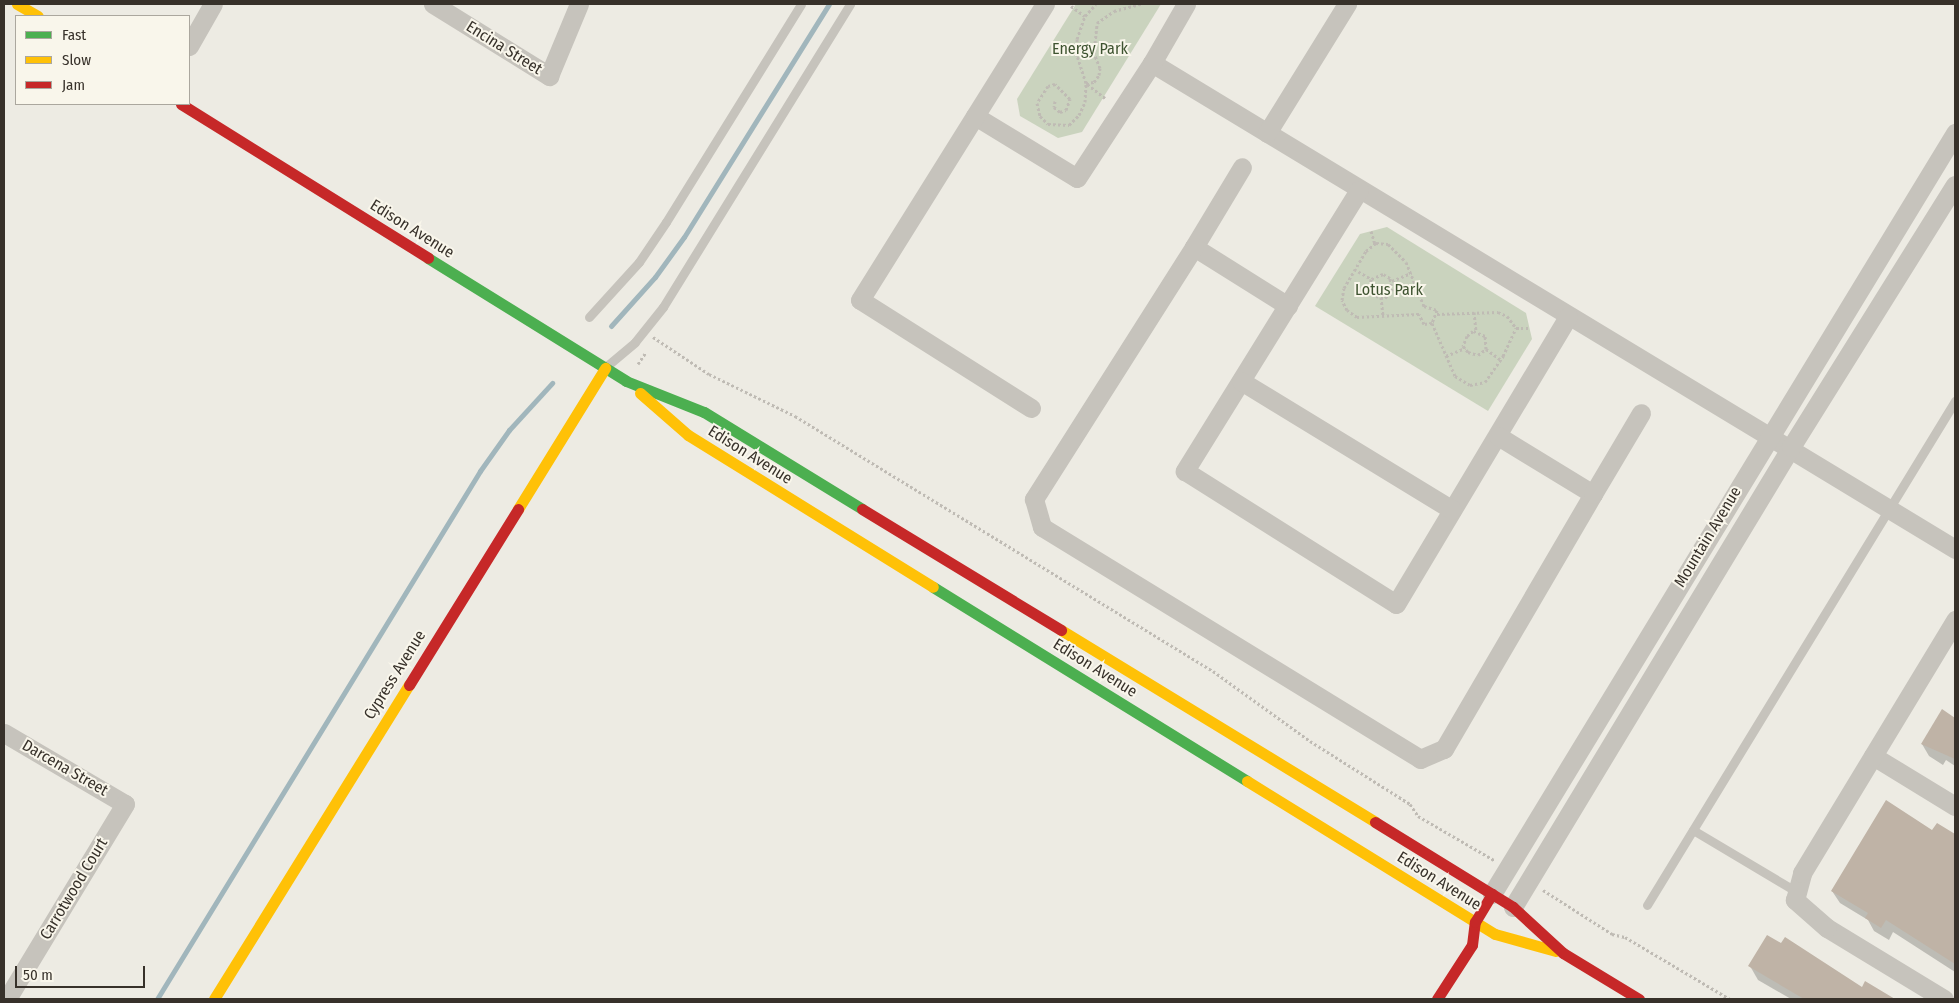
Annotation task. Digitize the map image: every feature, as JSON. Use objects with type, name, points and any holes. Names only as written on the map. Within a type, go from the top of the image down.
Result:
[{"type":"main road","points":[[17,4],[36,15]]},
{"type":"main road","name":"Edison Avenue","points":[[183,105],[604,368],[626,381],[704,412],[1512,906],[1563,953],[1639,999]]},
{"type":"main road","name":"Cypress Avenue","points":[[214,999],[604,368]]},
{"type":"main road","name":"Edison Avenue","points":[[626,381],[688,435],[1494,934],[1563,953]]},
{"type":"main road","name":"Mountain Avenue","points":[[1437,999],[1472,945],[1475,922],[1492,894]]},
{"type":"main road","name":"Mountain Avenue","points":[[1494,934],[1512,906]]},
{"type":"main road","points":[[1472,945],[1494,934]]},
{"type":"street","points":[[190,44],[213,4]]},
{"type":"street","name":"Encina Street","points":[[433,4],[549,76],[579,4]]},
{"type":"street","points":[[1031,408],[860,300],[1045,4]]},
{"type":"street","points":[[975,116],[1076,178],[1152,63],[1186,4]]},
{"type":"street","points":[[1267,133],[1347,4]]},
{"type":"street","points":[[1152,63],[1568,317],[1791,447],[1889,510],[1955,549]]},
{"type":"street","name":"Mountain Avenue","points":[[1492,894],[1955,133]]},
{"type":"street","points":[[1242,167],[1194,247],[1034,499],[1042,527],[1420,758],[1444,749],[1641,413]]},
{"type":"street","name":"Mountain Avenue","points":[[1512,906],[1791,447],[1955,185]]},
{"type":"street","points":[[1359,190],[1185,471],[1396,604],[1568,317]]},
{"type":"street","points":[[1194,247],[1288,306]]},
{"type":"street","points":[[1241,381],[1452,510]]},
{"type":"street","points":[[1498,436],[1593,494]]},
{"type":"street","points":[[1944,999],[1827,928],[1795,900],[1802,873],[1955,620]]},
{"type":"street","name":"Darcena Street","points":[[4,733],[125,804]]},
{"type":"street","points":[[1873,756],[1955,806]]},
{"type":"street","name":"Carrotwood Court","points":[[8,989],[125,804]]},
{"type":"lane","points":[[589,317],[639,262],[666,222],[801,4]]},
{"type":"lane","points":[[604,368],[644,331],[689,268],[850,4]]},
{"type":"lane","points":[[1647,905],[1955,401]]},
{"type":"lane","points":[[1693,830],[1797,892]]},
{"type":"path","points":[[1054,101],[1054,107],[1060,112],[1066,110],[1070,99],[1055,84],[1048,86],[1037,104],[1040,116],[1057,127],[1069,125],[1079,115],[1085,102],[1086,83],[1077,56],[1077,38],[1084,16],[1096,4]]},
{"type":"path","points":[[1086,83],[1094,82],[1099,75],[1100,68],[1094,53],[1097,23],[1114,11],[1141,4]]},
{"type":"path","points":[[1071,6],[1084,16]]},
{"type":"path","points":[[1086,83],[1105,98]]},
{"type":"path","points":[[1371,231],[1376,244]]},
{"type":"path","points":[[1419,314],[1357,317],[1347,310],[1342,300],[1354,269],[1376,244],[1388,244],[1397,251],[1411,273],[1424,306]]},
{"type":"path","points":[[1354,269],[1371,279]]},
{"type":"path","points":[[1392,281],[1411,273]]},
{"type":"path","points":[[1371,279],[1383,274],[1392,281]]},
{"type":"path","points":[[1371,279],[1370,288],[1382,297]]},
{"type":"path","points":[[1382,297],[1392,290],[1392,281]]},
{"type":"path","points":[[1382,297],[1383,317]]},
{"type":"path","points":[[1424,306],[1437,310],[1437,314]]},
{"type":"path","points":[[1419,314],[1424,306]]},
{"type":"path","points":[[1474,312],[1476,331]]},
{"type":"path","points":[[1437,314],[1498,312],[1507,316],[1516,328]]},
{"type":"path","points":[[1419,314],[1424,324],[1432,323]]},
{"type":"path","points":[[1432,323],[1437,314]]},
{"type":"path","points":[[1432,323],[1455,376],[1470,385],[1485,382],[1501,360],[1516,328]]},
{"type":"path","points":[[1516,328],[1529,328]]},
{"type":"path","points":[[644,331],[709,374],[795,416],[1213,671],[1310,741],[1410,804],[1418,816],[1490,858]]},
{"type":"path","points":[[1465,348],[1466,336],[1476,331]]},
{"type":"path","points":[[1476,331],[1485,336],[1486,349],[1501,360]]},
{"type":"path","points":[[1446,356],[1465,348],[1478,354],[1486,349]]},
{"type":"path","points":[[1544,892],[1612,934],[1625,937],[1730,999]]},
{"type":"green space","name":"Energy Park","points":[[1076,4],[1161,4],[1082,132],[1058,138],[1020,116],[1017,99]]},
{"type":"green space","name":"Lotus Park","points":[[1387,227],[1526,313],[1532,339],[1488,411],[1315,306],[1360,234]]},
{"type":"building","points":[[1942,709],[1955,718],[1955,759],[1921,744]]},
{"type":"building","points":[[1886,800],[1932,830],[1937,823],[1955,834],[1955,964],[1886,920],[1881,928],[1865,918],[1868,913],[1831,891]]},
{"type":"building","points":[[1767,935],[1781,943],[1785,937],[1862,987],[1865,981],[1895,999],[1804,999],[1748,966]]},
{"type":"waterway","points":[[611,326],[655,277],[684,237],[829,4]]},
{"type":"waterway","points":[[157,999],[480,471],[509,430],[552,383]]},
{"type":"traffic: fast","points":[[428,258],[626,381],[704,412],[862,509]]},
{"type":"traffic: fast","points":[[933,587],[1247,781]]},
{"type":"traffic: slow","points":[[17,4],[36,15]]},
{"type":"traffic: slow","points":[[518,509],[605,368]]},
{"type":"traffic: slow","points":[[640,393],[688,435],[933,587]]},
{"type":"traffic: slow","points":[[1061,630],[1375,822]]},
{"type":"traffic: slow","points":[[214,999],[409,685]]},
{"type":"traffic: slow","points":[[1247,781],[1495,934],[1556,951]]},
{"type":"traffic: jam","points":[[183,105],[428,258]]},
{"type":"traffic: jam","points":[[409,685],[518,509]]},
{"type":"traffic: jam","points":[[862,509],[1061,630]]},
{"type":"traffic: jam","points":[[1375,822],[1513,907],[1563,953],[1639,999]]},
{"type":"traffic: jam","points":[[1437,999],[1472,945],[1475,922],[1492,894]]}]
